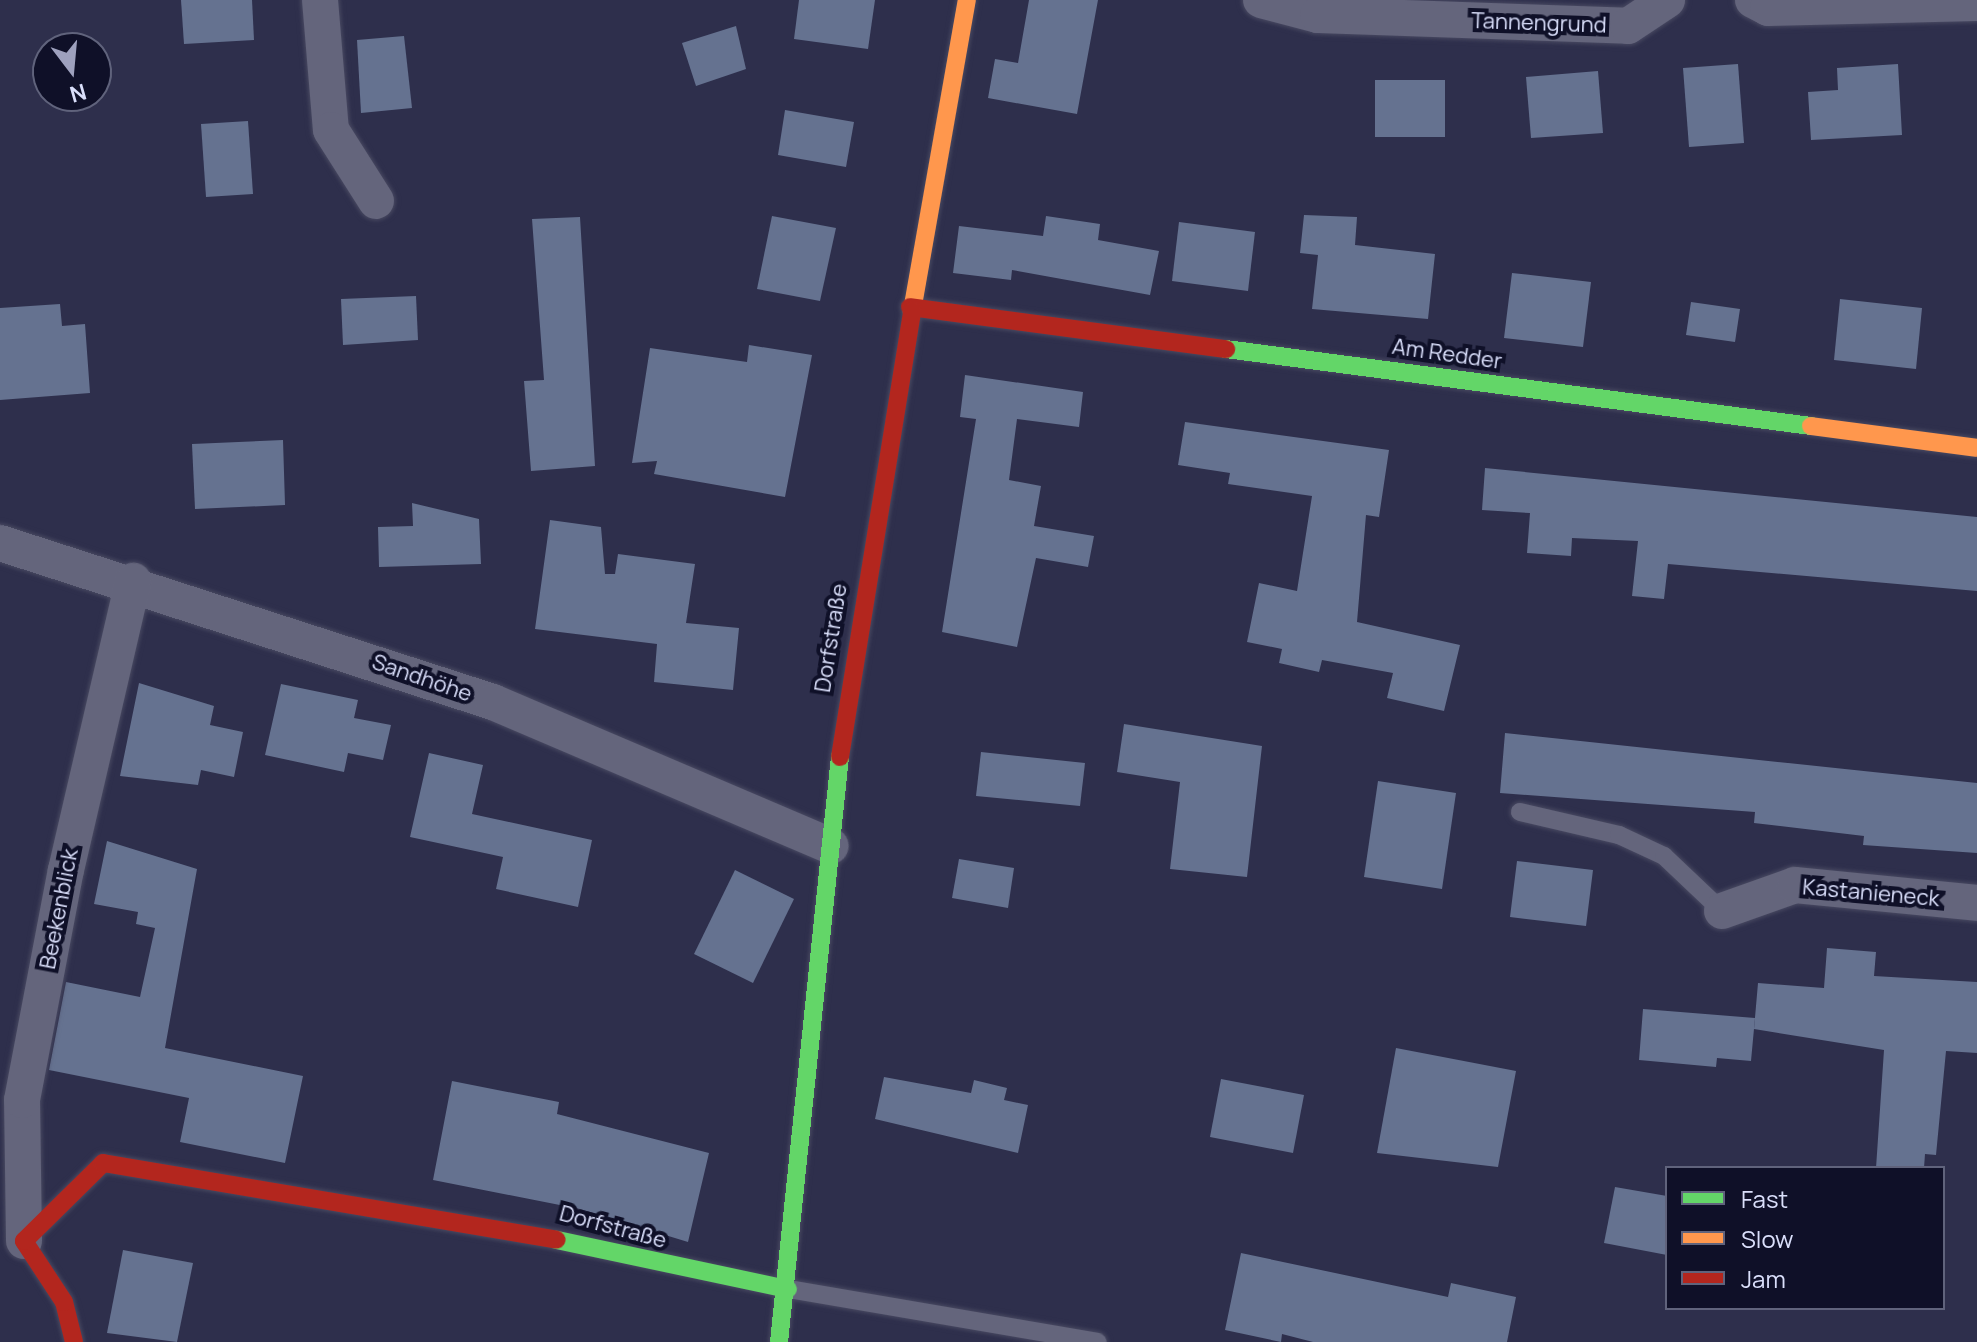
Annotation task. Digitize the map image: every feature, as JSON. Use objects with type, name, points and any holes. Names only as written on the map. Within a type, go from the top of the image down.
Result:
[{"type":"street","points":[[320,0],[331,130],[376,201]]},
{"type":"street","name":"Dorfstraße","points":[[779,1342],[788,1289],[850,664],[910,307],[967,0]]},
{"type":"street","name":"Tannengrund","points":[[1261,0],[1318,15],[1628,26],[1667,0]]},
{"type":"street","points":[[1753,0],[1768,8],[1862,9],[1977,3]]},
{"type":"street","name":"Am Redder","points":[[910,307],[1977,448]]},
{"type":"street","name":"Sandhöhe","points":[[0,543],[133,581],[493,702],[831,846]]},
{"type":"street","name":"Beekenblick","points":[[24,1241],[22,1100],[133,581]]},
{"type":"street","name":"Kastanieneck","points":[[1722,911],[1795,885],[1977,903]]},
{"type":"street","name":"Dorfstraße","points":[[24,1241],[103,1163],[424,1212],[788,1289]]},
{"type":"street","points":[[24,1241],[64,1302],[74,1342]]},
{"type":"lane","points":[[1520,812],[1619,835],[1664,856],[1722,911]]},
{"type":"lane","points":[[788,1289],[1097,1342]]},
{"type":"building","points":[[181,0],[252,0],[254,40],[184,44]]},
{"type":"building","points":[[799,0],[875,0],[868,49],[794,39]]},
{"type":"building","points":[[1029,0],[1098,0],[1077,114],[988,98],[995,59],[1018,63]]},
{"type":"building","points":[[736,26],[746,69],[696,86],[682,43]]},
{"type":"building","points":[[404,36],[412,108],[361,113],[357,40]]},
{"type":"building","points":[[1738,64],[1744,143],[1689,147],[1683,68]]},
{"type":"building","points":[[1898,64],[1902,135],[1811,140],[1808,92],[1838,90],[1837,68]]},
{"type":"building","points":[[1598,71],[1603,133],[1531,138],[1526,77]]},
{"type":"building","points":[[1375,80],[1445,80],[1445,137],[1375,137]]},
{"type":"building","points":[[785,110],[854,122],[846,167],[778,155]]},
{"type":"building","points":[[248,121],[253,194],[206,197],[201,124]]},
{"type":"building","points":[[1304,215],[1357,217],[1355,245],[1435,254],[1428,319],[1312,309],[1318,255],[1300,253]]},
{"type":"building","points":[[772,216],[836,228],[820,301],[757,289]]},
{"type":"building","points":[[1046,216],[1100,224],[1098,240],[1159,251],[1150,295],[1012,270],[1011,280],[953,273],[959,226],[1043,236]]},
{"type":"building","points":[[580,217],[595,466],[531,471],[524,381],[544,380],[532,219]]},
{"type":"building","points":[[1179,222],[1255,232],[1248,291],[1172,281]]},
{"type":"building","points":[[1512,273],[1591,282],[1583,347],[1504,338]]},
{"type":"building","points":[[416,296],[418,340],[343,345],[341,299]]},
{"type":"building","points":[[1840,299],[1922,308],[1916,369],[1834,360]]},
{"type":"building","points":[[1691,302],[1740,309],[1735,342],[1686,335]]},
{"type":"building","points":[[60,304],[62,326],[85,324],[90,393],[0,400],[0,308]]},
{"type":"building","points":[[749,345],[812,355],[785,497],[654,474],[657,461],[632,463],[650,348],[747,362]]},
{"type":"building","points":[[965,375],[1083,392],[1079,427],[1017,419],[1009,480],[1041,486],[1034,526],[1094,536],[1088,567],[1036,558],[1017,647],[942,632],[976,419],[960,417]]},
{"type":"building","points":[[1185,422],[1389,450],[1379,517],[1366,515],[1357,622],[1460,645],[1444,711],[1387,698],[1393,673],[1322,660],[1319,672],[1279,663],[1282,649],[1247,642],[1259,583],[1297,591],[1312,496],[1228,484],[1230,473],[1178,465]]},
{"type":"building","points":[[283,440],[285,505],[195,509],[192,444]]},
{"type":"building","points":[[1485,468],[1977,517],[1977,591],[1668,564],[1664,599],[1632,596],[1638,541],[1572,538],[1571,556],[1527,553],[1530,513],[1482,510]]},
{"type":"building","points":[[412,503],[479,519],[481,564],[379,567],[378,527],[413,526]]},
{"type":"building","points":[[550,520],[601,527],[605,574],[615,574],[618,554],[695,564],[686,623],[739,628],[733,690],[654,682],[657,644],[535,629]]},
{"type":"building","points":[[139,683],[214,706],[210,725],[243,732],[234,777],[201,770],[198,785],[120,776]]},
{"type":"building","points":[[281,684],[358,700],[354,718],[391,725],[383,760],[348,753],[344,772],[265,755]]},
{"type":"building","points":[[1124,724],[1262,746],[1247,877],[1170,869],[1180,782],[1117,772]]},
{"type":"building","points":[[1505,733],[1977,783],[1977,853],[1863,845],[1864,836],[1754,823],[1755,812],[1500,793]]},
{"type":"building","points":[[981,752],[1085,763],[1080,806],[976,796]]},
{"type":"building","points":[[429,753],[483,765],[472,814],[592,840],[578,907],[496,889],[503,857],[410,837]]},
{"type":"building","points":[[1378,781],[1456,793],[1442,889],[1364,877]]},
{"type":"building","points":[[107,841],[197,869],[165,1048],[303,1076],[285,1163],[180,1142],[189,1098],[49,1070],[66,982],[140,997],[155,928],[136,924],[138,912],[94,904]]},
{"type":"building","points":[[959,859],[1014,868],[1008,908],[952,898]]},
{"type":"building","points":[[1517,861],[1593,870],[1586,926],[1510,917]]},
{"type":"building","points":[[735,870],[794,899],[753,983],[694,954]]},
{"type":"building","points":[[1827,948],[1876,952],[1874,976],[1977,982],[1977,1053],[1946,1051],[1936,1155],[1925,1154],[1924,1166],[1876,1166],[1884,1050],[1754,1029],[1758,983],[1824,988]]},
{"type":"building","points":[[1643,1009],[1755,1018],[1751,1061],[1717,1058],[1716,1067],[1639,1060]]},
{"type":"building","points":[[1396,1048],[1516,1071],[1498,1167],[1377,1153]]},
{"type":"building","points":[[884,1077],[971,1093],[974,1080],[1007,1088],[1004,1100],[1028,1105],[1018,1153],[875,1119]]},
{"type":"building","points":[[1221,1079],[1304,1095],[1293,1153],[1210,1137]]},
{"type":"building","points":[[452,1081],[559,1102],[557,1114],[709,1153],[688,1242],[580,1209],[433,1180]]},
{"type":"building","points":[[1615,1187],[1665,1196],[1665,1255],[1604,1243]]},
{"type":"building","points":[[123,1250],[193,1263],[177,1342],[107,1333]]},
{"type":"building","points":[[1241,1253],[1448,1297],[1451,1283],[1516,1297],[1507,1342],[1313,1342],[1282,1334],[1281,1342],[1225,1330]]},
{"type":"traffic: fast","points":[[1226,349],[1811,426]]},
{"type":"traffic: fast","points":[[779,1342],[840,757]]},
{"type":"traffic: fast","points":[[557,1240],[788,1289]]},
{"type":"traffic: slow","points":[[912,311],[967,0]]},
{"type":"traffic: slow","points":[[1811,426],[1977,448]]},
{"type":"traffic: jam","points":[[910,307],[1226,349]]},
{"type":"traffic: jam","points":[[840,757],[912,311]]},
{"type":"traffic: jam","points":[[74,1342],[64,1302],[24,1241],[103,1163],[557,1240]]}]
